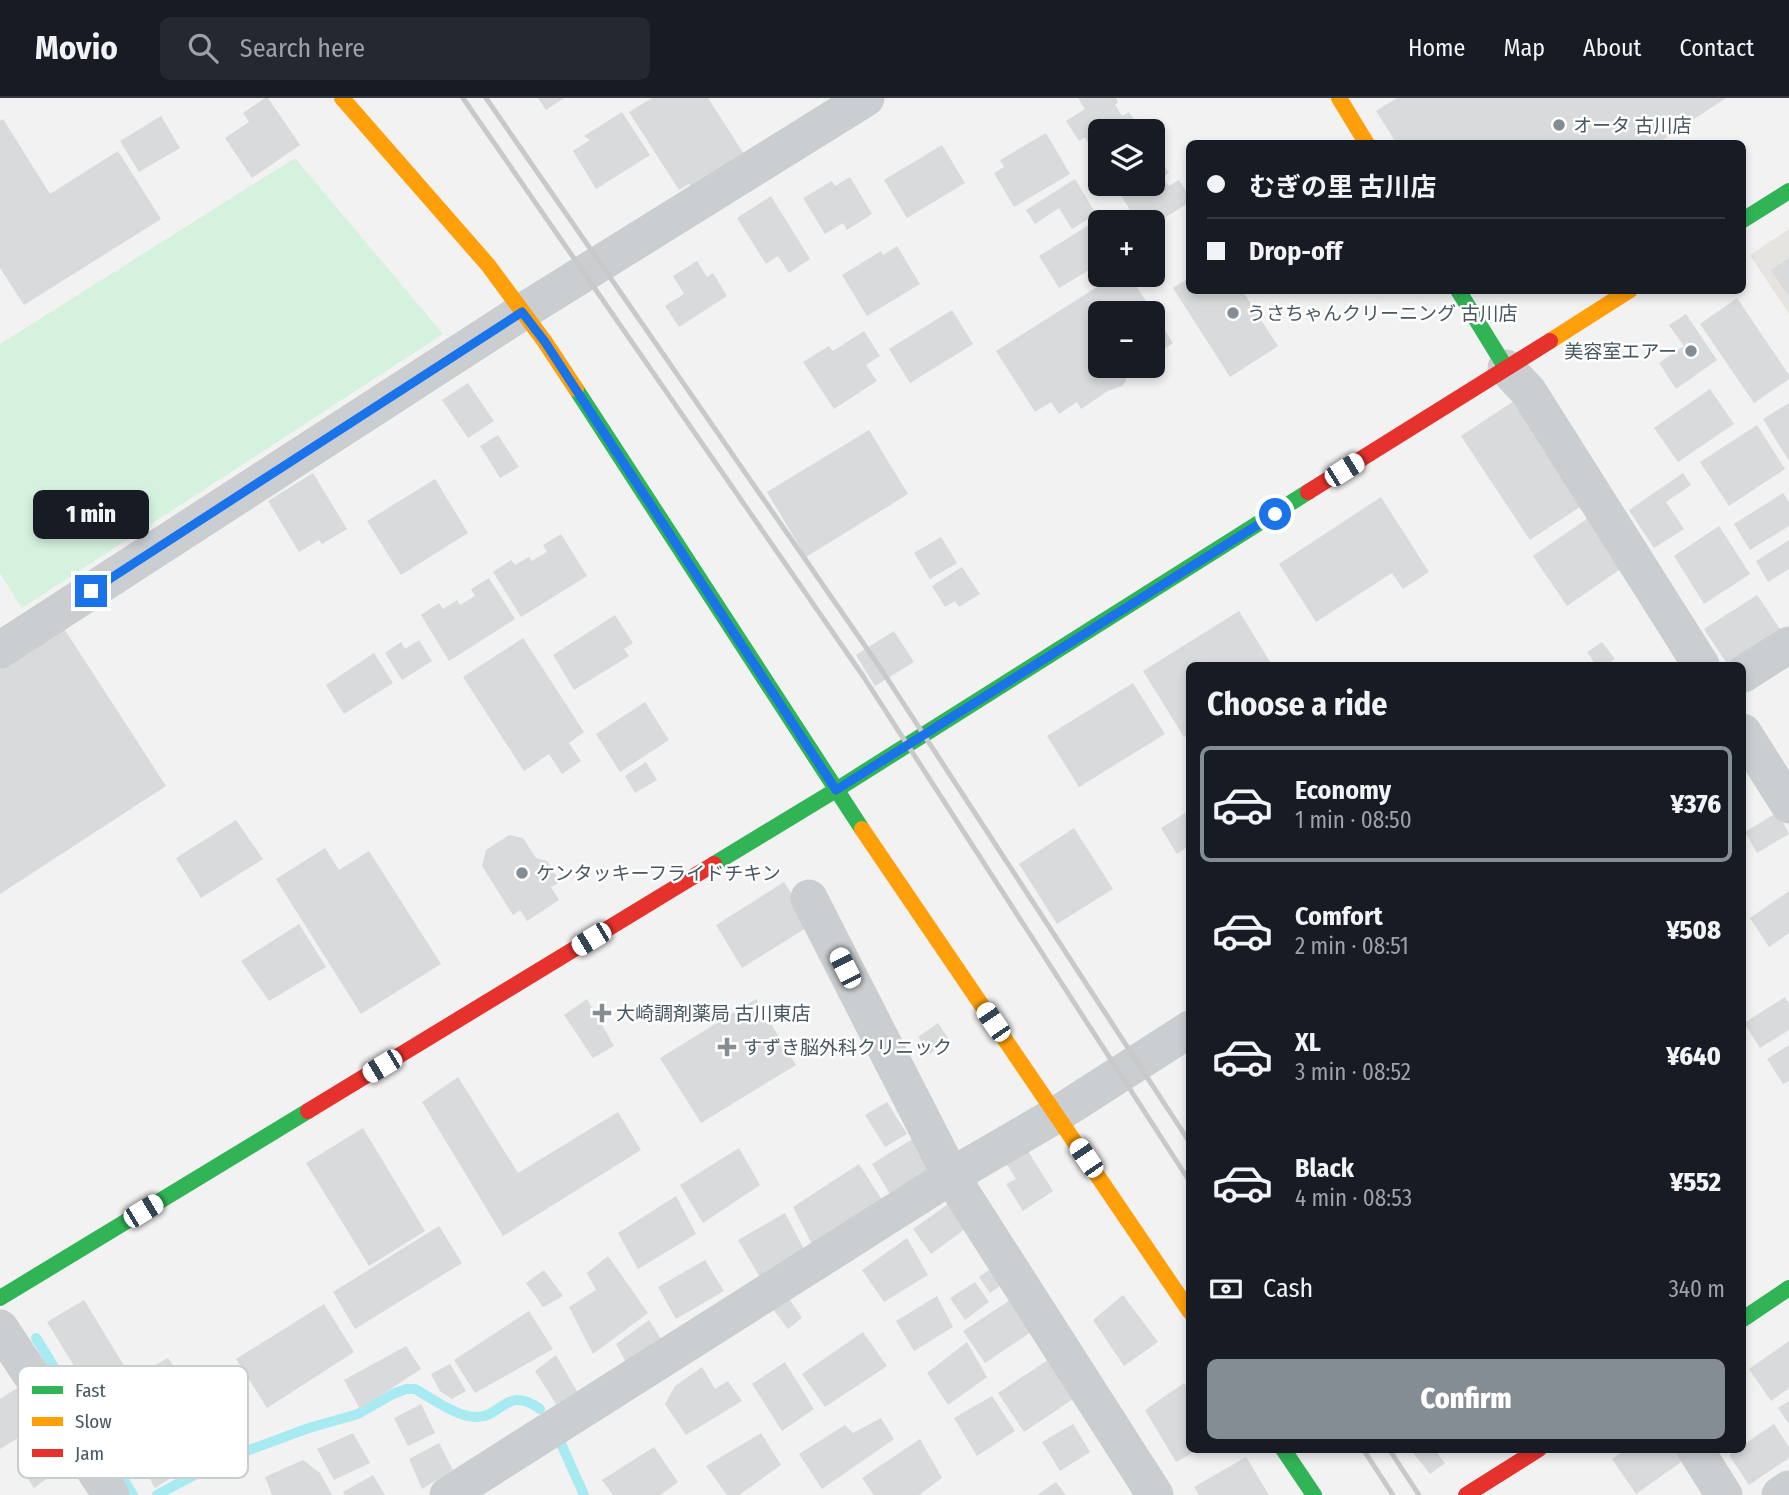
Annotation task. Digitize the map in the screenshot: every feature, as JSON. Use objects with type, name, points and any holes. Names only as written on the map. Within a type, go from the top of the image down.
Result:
[{"type":"street","points":[[342,98],[488,265],[545,342],[836,790],[1186,1306]]},
{"type":"street","points":[[0,650],[522,312],[866,98]]},
{"type":"street","points":[[1339,98],[1365,140]]},
{"type":"street","points":[[1746,218],[1789,191]]},
{"type":"street","points":[[1460,294],[1506,368],[1528,391],[1699,662]]},
{"type":"street","points":[[0,1298],[836,790],[1624,294]]},
{"type":"street","points":[[1746,672],[1789,645]]},
{"type":"street","points":[[1746,736],[1783,781]]},
{"type":"street","points":[[809,898],[951,1176],[1155,1495]]},
{"type":"street","points":[[449,1495],[951,1176],[1056,1115],[1186,1032]]},
{"type":"street","points":[[1746,1317],[1789,1289]]},
{"type":"street","points":[[0,1328],[25,1366]]},
{"type":"street","points":[[1286,1453],[1314,1495]]},
{"type":"street","points":[[1466,1495],[1533,1453]]},
{"type":"street","points":[[1698,1453],[1724,1495]]},
{"type":"street","points":[[100,1478],[111,1495]]},
{"type":"street","points":[[1780,1495],[1789,1489]]},
{"type":"shaded area","points":[[1789,229],[1789,314],[1750,255]]},
{"type":"green space","points":[[295,158],[443,334],[22,608],[0,573],[0,344]]},
{"type":"building","points":[[268,98],[300,145],[252,178],[225,138],[249,122],[243,113]]},
{"type":"building","points":[[538,98],[564,98],[546,110]]},
{"type":"building","points":[[652,98],[708,98],[744,154],[694,187],[689,184],[679,190],[629,112]]},
{"type":"building","points":[[1078,98],[1116,98],[1118,102],[1115,105],[1122,116],[1129,112],[1133,119],[1088,119],[1088,142],[1085,137],[1079,141],[1066,121],[1085,109]]},
{"type":"building","points":[[1397,98],[1726,98],[1662,140],[1394,140],[1376,111]]},
{"type":"building","points":[[622,112],[650,155],[596,189],[573,151],[590,140],[584,136]]},
{"type":"building","points":[[161,116],[180,148],[139,172],[120,141]]},
{"type":"building","points":[[3,119],[50,194],[118,151],[161,219],[24,305],[0,268],[0,121]]},
{"type":"building","points":[[1046,133],[1070,174],[1014,207],[994,173],[1004,167],[1000,160]]},
{"type":"building","points":[[942,145],[965,183],[907,218],[884,180]]},
{"type":"building","points":[[850,177],[872,214],[847,230],[843,223],[825,234],[803,198],[832,181],[835,186]]},
{"type":"building","points":[[1075,179],[1094,210],[1088,210],[1088,219],[1072,229],[1059,208],[1035,224],[1026,210]]},
{"type":"building","points":[[1165,180],[1169,186],[1179,180],[1186,191],[1186,204],[1165,218],[1165,210],[1130,210],[1121,196],[1165,196]]},
{"type":"building","points":[[771,196],[810,259],[789,273],[778,256],[766,264],[737,218]]},
{"type":"building","points":[[1088,226],[1088,271],[1059,288],[1039,256]]},
{"type":"building","points":[[897,246],[920,284],[867,316],[842,275],[881,251],[883,255]]},
{"type":"building","points":[[1789,258],[1789,297],[1771,270]]},
{"type":"building","points":[[697,261],[707,277],[713,273],[727,296],[679,327],[665,306],[684,294],[673,276]]},
{"type":"building","points":[[1186,280],[1186,294],[1245,294],[1278,346],[1230,377],[1173,288]]},
{"type":"building","points":[[1097,287],[1137,287],[1146,301],[1088,301],[1088,378],[1126,378],[1122,386],[1108,391],[1081,409],[1077,402],[1059,414],[1051,402],[1035,412],[996,351]]},
{"type":"building","points":[[1737,298],[1789,375],[1789,379],[1754,403],[1700,324]]},
{"type":"building","points":[[952,310],[973,344],[910,383],[889,349]]},
{"type":"building","points":[[1686,314],[1717,360],[1676,389],[1659,363],[1684,346],[1669,325]]},
{"type":"building","points":[[864,331],[880,356],[866,365],[877,381],[834,409],[803,362],[829,346],[833,351]]},
{"type":"building","points":[[1165,331],[1173,343],[1165,348]]},
{"type":"building","points":[[468,383],[494,421],[468,438],[442,400]]},
{"type":"building","points":[[1710,389],[1734,424],[1678,462],[1654,428]]},
{"type":"building","points":[[1520,397],[1589,501],[1530,540],[1461,436]]},
{"type":"building","points":[[1789,403],[1789,461],[1763,419]]},
{"type":"building","points":[[1757,425],[1785,469],[1729,506],[1700,462]]},
{"type":"building","points":[[869,430],[908,494],[806,557],[767,492]]},
{"type":"building","points":[[498,435],[519,467],[500,478],[480,446]]},
{"type":"building","points":[[313,473],[347,529],[322,544],[319,540],[299,552],[268,501]]},
{"type":"building","points":[[1683,473],[1691,485],[1666,502],[1684,529],[1654,548],[1629,510]]},
{"type":"building","points":[[435,479],[468,533],[401,575],[367,521]]},
{"type":"building","points":[[1783,493],[1789,502],[1789,526],[1750,550],[1734,524]]},
{"type":"building","points":[[1381,497],[1429,572],[1403,589],[1392,573],[1316,622],[1279,564]]},
{"type":"building","points":[[1591,516],[1625,566],[1567,606],[1533,556]]},
{"type":"building","points":[[1719,526],[1750,574],[1704,604],[1674,556]]},
{"type":"building","points":[[561,534],[587,576],[521,617],[493,572],[511,560],[515,565],[529,557],[532,561],[547,552],[543,545]]},
{"type":"building","points":[[941,537],[957,563],[930,579],[914,553]]},
{"type":"building","points":[[1789,540],[1789,569],[1768,582],[1756,561]]},
{"type":"building","points":[[962,567],[980,594],[959,607],[955,601],[945,607],[932,586]]},
{"type":"building","points":[[489,578],[515,619],[449,661],[421,615],[439,603],[443,609],[457,600],[460,605],[475,596],[471,589]]},
{"type":"building","points":[[1757,595],[1784,635],[1734,662],[1726,662],[1704,629]]},
{"type":"building","points":[[1239,611],[1270,662],[1186,662],[1184,737],[1143,671]]},
{"type":"building","points":[[615,615],[633,643],[624,649],[629,656],[574,690],[553,655]]},
{"type":"building","points":[[63,627],[166,786],[0,894],[0,669]]},
{"type":"building","points":[[894,631],[914,662],[875,686],[856,655]]},
{"type":"building","points":[[523,638],[584,732],[569,743],[581,761],[562,774],[549,754],[524,771],[463,677]]},
{"type":"building","points":[[419,640],[432,661],[402,680],[385,653],[401,642],[405,649]]},
{"type":"building","points":[[1602,642],[1615,659],[1610,662],[1594,662],[1587,652]]},
{"type":"building","points":[[374,653],[393,683],[344,714],[326,685]]},
{"type":"building","points":[[1133,683],[1165,734],[1079,787],[1047,736]]},
{"type":"building","points":[[645,702],[669,740],[620,772],[596,734]]},
{"type":"building","points":[[646,762],[657,780],[635,793],[625,776]]},
{"type":"building","points":[[1186,812],[1186,848],[1177,854],[1161,828]]},
{"type":"building","points":[[1778,812],[1789,834],[1757,853],[1746,831]]},
{"type":"building","points":[[236,820],[263,859],[201,898],[176,858]]},
{"type":"building","points":[[1074,828],[1113,889],[1057,924],[1019,864]]},
{"type":"building","points":[[509,835],[523,838],[536,858],[547,861],[560,882],[551,887],[559,900],[527,921],[520,910],[513,915],[482,866],[486,850]]},
{"type":"building","points":[[325,848],[339,870],[369,851],[441,964],[361,1014],[276,879]]},
{"type":"building","points":[[784,882],[811,925],[742,968],[716,925]]},
{"type":"building","points":[[1789,891],[1789,933],[1769,947],[1750,918]]},
{"type":"building","points":[[299,924],[326,967],[269,1001],[241,961]]},
{"type":"building","points":[[1785,997],[1789,1004],[1789,1030],[1760,1048],[1746,1022]]},
{"type":"building","points":[[587,999],[614,1046],[593,1058],[564,1015]]},
{"type":"building","points":[[756,999],[796,1065],[701,1123],[660,1058]]},
{"type":"building","points":[[938,1023],[948,1038],[930,1054],[918,1037]]},
{"type":"building","points":[[1789,1045],[1789,1081],[1783,1084],[1767,1059]]},
{"type":"building","points":[[458,1077],[518,1173],[618,1112],[641,1150],[503,1236],[422,1102]]},
{"type":"building","points":[[887,1102],[907,1134],[885,1147],[865,1115]]},
{"type":"building","points":[[363,1128],[425,1231],[369,1266],[306,1163]]},
{"type":"building","points":[[914,1138],[932,1168],[890,1194],[872,1164]]},
{"type":"building","points":[[739,1148],[760,1185],[703,1223],[680,1185]]},
{"type":"building","points":[[1026,1148],[1053,1191],[1023,1211],[1006,1184],[1016,1179],[1004,1160]]},
{"type":"building","points":[[859,1164],[884,1203],[814,1248],[793,1207]]},
{"type":"building","points":[[676,1196],[696,1234],[638,1269],[618,1233]]},
{"type":"building","points":[[954,1200],[972,1224],[931,1254],[913,1229]]},
{"type":"building","points":[[785,1213],[805,1251],[761,1279],[738,1240]]},
{"type":"building","points":[[439,1226],[462,1263],[355,1329],[333,1292]]},
{"type":"building","points":[[907,1238],[928,1275],[884,1302],[862,1270]]},
{"type":"building","points":[[608,1256],[648,1313],[593,1354],[569,1307],[596,1290],[587,1273]]},
{"type":"building","points":[[705,1260],[724,1291],[676,1319],[658,1287]]},
{"type":"building","points":[[998,1264],[1009,1280],[990,1293],[979,1277]]},
{"type":"building","points":[[544,1270],[563,1296],[543,1307],[526,1283]]},
{"type":"building","points":[[975,1282],[989,1302],[965,1320],[950,1298]]},
{"type":"building","points":[[1019,1294],[1040,1326],[985,1363],[963,1331]]},
{"type":"building","points":[[1123,1295],[1158,1342],[1124,1366],[1093,1320]]},
{"type":"building","points":[[937,1296],[953,1327],[914,1351],[896,1321]]},
{"type":"building","points":[[788,1297],[802,1318],[788,1329],[772,1308]]},
{"type":"building","points":[[84,1300],[124,1366],[74,1366],[47,1322]]},
{"type":"building","points":[[324,1304],[354,1352],[267,1408],[248,1378],[248,1366],[240,1366],[236,1359]]},
{"type":"building","points":[[529,1311],[553,1349],[475,1393],[454,1360]]},
{"type":"building","points":[[649,1320],[664,1344],[628,1366],[616,1344]]},
{"type":"building","points":[[863,1332],[887,1366],[825,1407],[802,1374]]},
{"type":"building","points":[[1789,1341],[1789,1388],[1771,1401],[1749,1369]]},
{"type":"building","points":[[967,1342],[987,1377],[948,1405],[927,1373]]},
{"type":"building","points":[[406,1346],[421,1369],[360,1409],[344,1380]]},
{"type":"building","points":[[1057,1354],[1082,1393],[1024,1432],[998,1393]]},
{"type":"building","points":[[556,1355],[578,1393],[556,1404],[535,1371]]},
{"type":"building","points":[[168,1358],[173,1366],[153,1366]]},
{"type":"building","points":[[785,1362],[814,1409],[782,1431],[752,1384]]},
{"type":"building","points":[[450,1364],[466,1391],[452,1399],[440,1391],[431,1374]]},
{"type":"building","points":[[702,1367],[715,1389],[728,1381],[742,1401],[686,1435],[665,1404],[675,1386]]},
{"type":"building","points":[[1184,1383],[1186,1453],[1193,1453],[1176,1462],[1145,1410]]},
{"type":"building","points":[[18,1388],[18,1438],[0,1449],[0,1399]]},
{"type":"building","points":[[992,1396],[1015,1431],[977,1456],[954,1418]]},
{"type":"building","points":[[1789,1401],[1789,1424],[1778,1408]]},
{"type":"building","points":[[421,1404],[435,1433],[408,1446],[394,1418]]},
{"type":"building","points":[[881,1418],[894,1439],[822,1489],[799,1454],[845,1425],[853,1433]]},
{"type":"building","points":[[1073,1424],[1090,1452],[1060,1471],[1042,1442]]},
{"type":"building","points":[[1774,1424],[1789,1447],[1789,1458],[1749,1485],[1729,1455],[1746,1453],[1746,1443]]},
{"type":"building","points":[[353,1433],[370,1463],[334,1480],[317,1449]]},
{"type":"building","points":[[761,1433],[781,1465],[739,1495],[727,1495],[706,1466]]},
{"type":"building","points":[[920,1439],[942,1478],[919,1495],[874,1495],[862,1478]]},
{"type":"building","points":[[439,1443],[453,1470],[422,1489],[409,1459]]},
{"type":"building","points":[[654,1447],[678,1482],[660,1495],[613,1495],[602,1480]]},
{"type":"building","points":[[1413,1453],[1437,1453],[1445,1463],[1430,1474]]},
{"type":"building","points":[[1620,1453],[1679,1453],[1684,1460],[1636,1494],[1612,1459]]},
{"type":"building","points":[[1246,1457],[1269,1495],[1199,1495],[1194,1487]]},
{"type":"building","points":[[303,1460],[320,1473],[332,1495],[272,1495],[265,1477]]},
{"type":"building","points":[[373,1475],[385,1495],[344,1495],[343,1492]]},
{"type":"building","points":[[27,1478],[48,1478],[34,1488]]},
{"type":"building","points":[[149,1478],[170,1478],[155,1488]]},
{"type":"building","points":[[1056,1482],[1066,1495],[1037,1495]]},
{"type":"waterway","points":[[36,1338],[53,1366]]},
{"type":"waterway","points":[[248,1450],[309,1428],[358,1414],[406,1389],[415,1389],[467,1416],[484,1416],[504,1404],[519,1400],[529,1402],[540,1409]]},
{"type":"waterway","points":[[559,1439],[584,1495]]},
{"type":"waterway","points":[[122,1478],[133,1495]]},
{"type":"waterway","points":[[157,1495],[189,1478]]},
{"type":"railway","points":[[463,98],[863,676],[1186,1176]]},
{"type":"railway","points":[[486,98],[879,666],[1186,1137]]},
{"type":"railway","points":[[1366,1453],[1393,1495]]},
{"type":"railway","points":[[1392,1453],[1419,1495]]},
{"type":"traffic: fast","points":[[1746,218],[1789,191]]},
{"type":"traffic: fast","points":[[1460,294],[1506,368]]},
{"type":"traffic: fast","points":[[576,389],[862,829]]},
{"type":"traffic: fast","points":[[714,864],[1308,492]]},
{"type":"traffic: fast","points":[[0,1298],[308,1111]]},
{"type":"traffic: fast","points":[[1746,1317],[1789,1288]]},
{"type":"traffic: fast","points":[[1286,1453],[1314,1495]]},
{"type":"traffic: slow","points":[[342,98],[488,265],[576,389]]},
{"type":"traffic: slow","points":[[1339,98],[1365,140]]},
{"type":"traffic: slow","points":[[1550,341],[1624,294]]},
{"type":"traffic: slow","points":[[862,829],[1186,1306]]},
{"type":"traffic: jam","points":[[1308,492],[1550,341]]},
{"type":"traffic: jam","points":[[308,1111],[714,864]]},
{"type":"traffic: jam","points":[[1466,1495],[1533,1453]]},
{"type":"place","name":"オータ 古川店","points":[[1559,125]]},
{"type":"place","name":"うさちゃんクリーニング 古川店","points":[[1233,313]]},
{"type":"place","name":"美容室エアー","points":[[1691,351]]},
{"type":"place","name":"ケンタッキーフライドチキン","points":[[522,873]]},
{"type":"place","name":"大崎調剤薬局 古川東店","points":[[602,1013]]},
{"type":"place","name":"すずき脳外科クリニック","points":[[727,1047]]},
{"type":"route","points":[[91,591],[522,312],[545,342],[836,790],[1275,514]]}]
